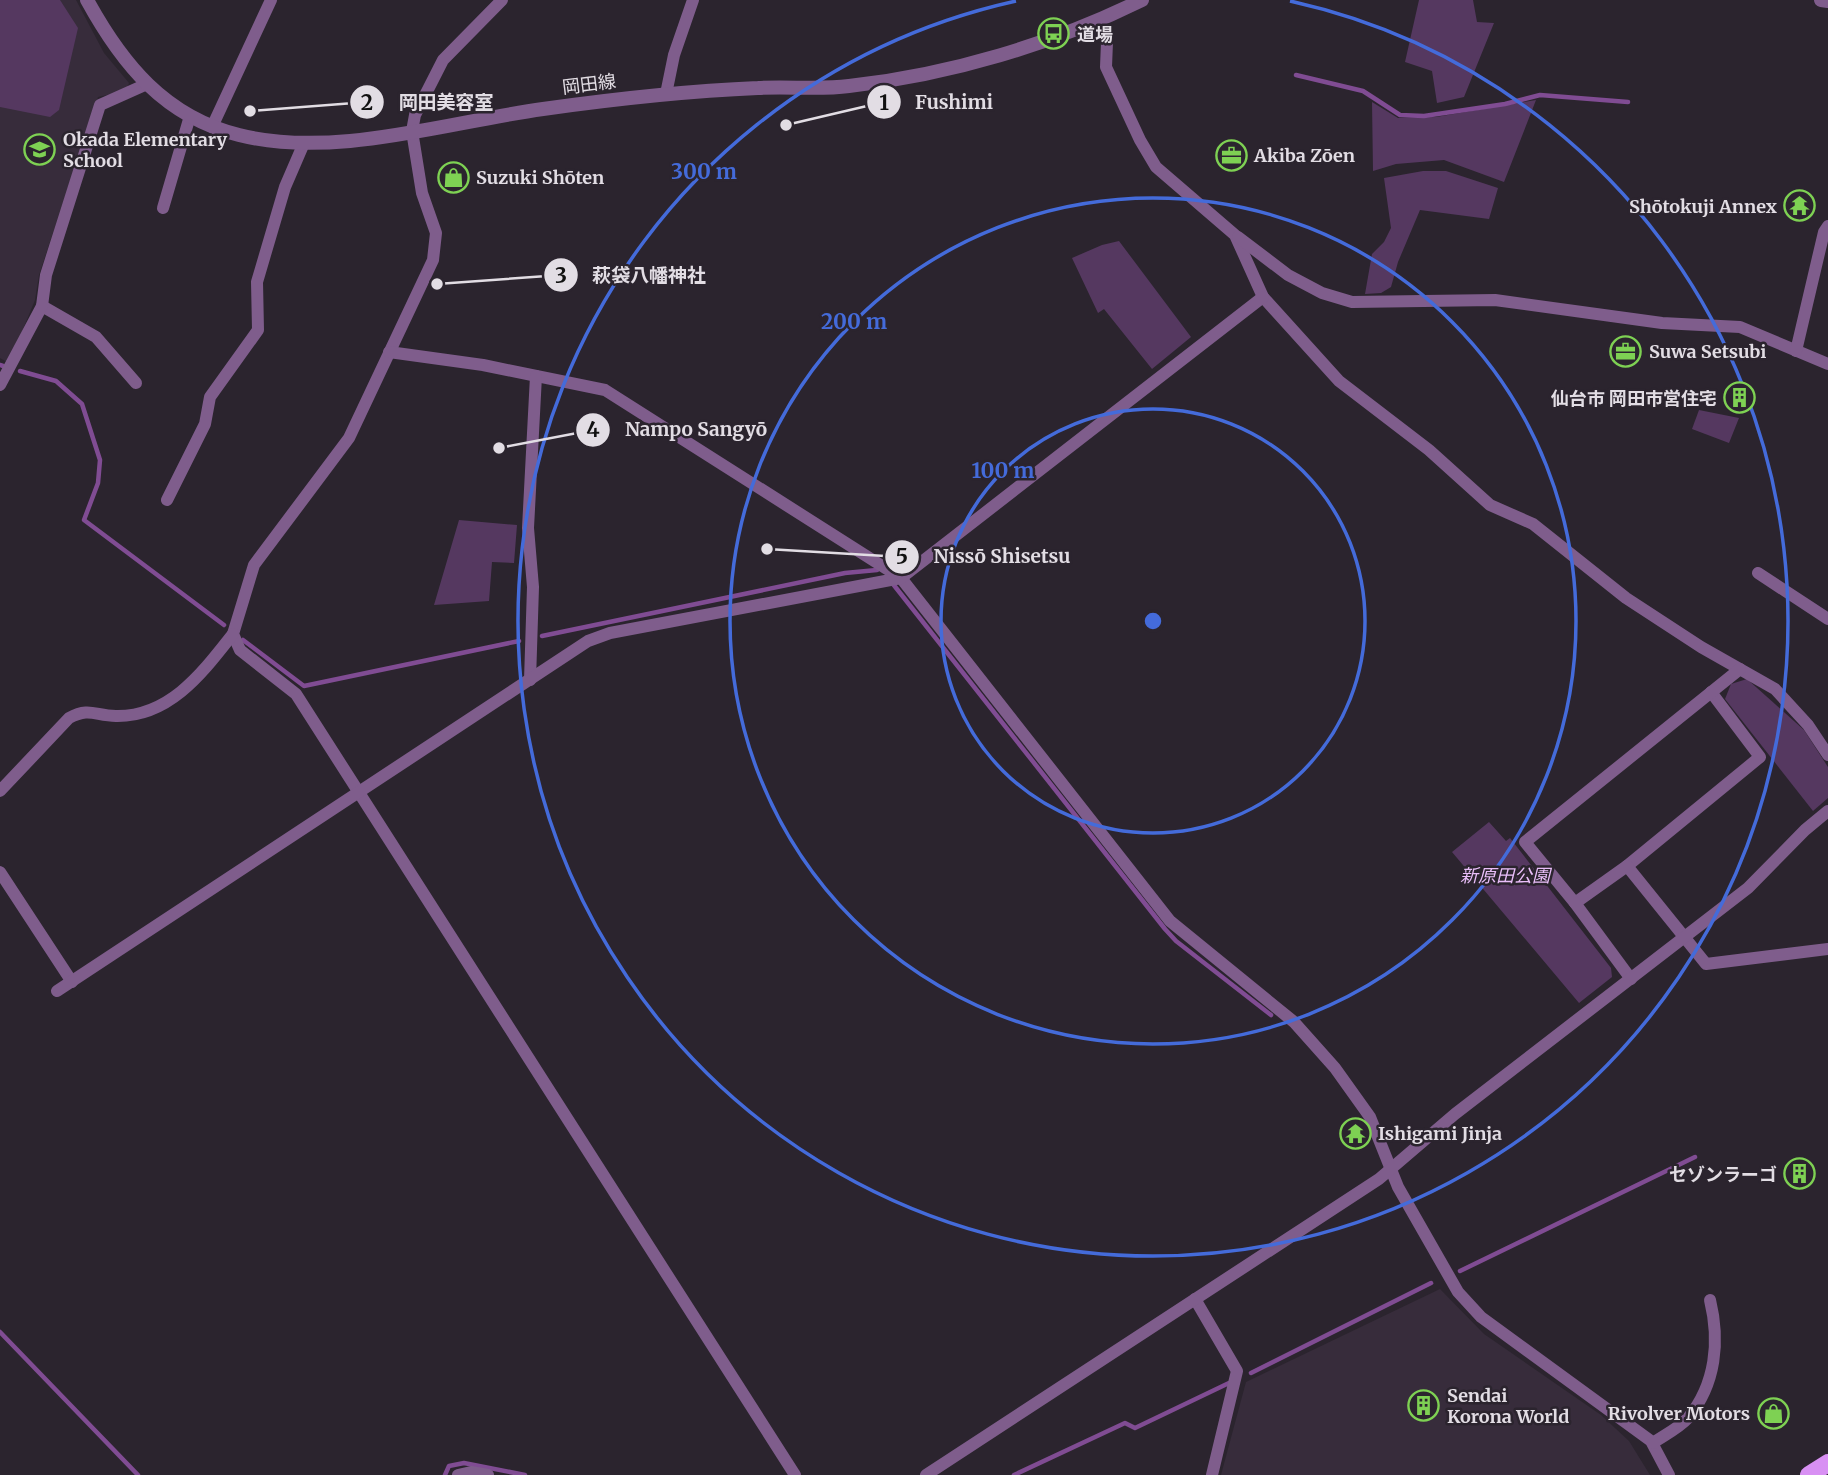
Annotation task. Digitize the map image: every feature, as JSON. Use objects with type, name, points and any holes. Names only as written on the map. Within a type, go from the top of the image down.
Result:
[{"type":"main road","points":[[1809,1475],[1828,1463]]},
{"type":"street","name":"岡田線","points":[[87,0],[122,58],[147,83],[190,116],[212,127],[259,140],[304,143],[349,140],[542,109],[666,94],[761,87],[845,87],[906,79],[969,64],[1096,23],[1142,0]]},
{"type":"street","points":[[212,127],[271,0]]},
{"type":"street","points":[[0,791],[69,718],[82,711],[115,716],[143,714],[164,704],[209,665],[233,634],[254,565],[349,439],[433,260],[436,233],[422,193],[412,131],[415,115],[443,60],[502,0]]},
{"type":"street","points":[[666,94],[674,55],[693,0]]},
{"type":"street","points":[[1821,0],[1828,1]]},
{"type":"street","points":[[1096,23],[1107,42],[1106,66],[1140,140],[1156,167],[1235,235],[1288,275],[1322,293],[1352,302],[1496,300],[1662,323],[1740,327],[1828,364]]},
{"type":"street","points":[[0,385],[42,306],[46,275],[100,105],[147,83]]},
{"type":"street","points":[[163,208],[190,116]]},
{"type":"street","points":[[167,500],[205,424],[210,397],[258,330],[257,282],[285,187],[304,143]]},
{"type":"street","points":[[1797,351],[1824,232],[1828,226]]},
{"type":"street","points":[[1235,235],[1263,297],[1339,381],[1429,450],[1490,505],[1533,524],[1626,598],[1775,689],[1808,725],[1828,755]]},
{"type":"street","points":[[57,992],[588,641],[610,633],[901,578],[1263,297]]},
{"type":"street","points":[[42,306],[96,337],[136,383]]},
{"type":"street","points":[[389,352],[483,365],[605,390],[901,578],[1170,921],[1294,1022],[1335,1068],[1370,1117],[1398,1186],[1458,1292],[1481,1317],[1624,1419],[1653,1443],[1669,1475]]},
{"type":"street","points":[[530,680],[533,587],[528,528],[536,376]]},
{"type":"street","points":[[1758,573],[1828,619]]},
{"type":"street","points":[[233,634],[240,650],[296,694],[795,1475]]},
{"type":"street","points":[[1631,979],[1575,903],[1525,842],[1740,669]]},
{"type":"street","points":[[1575,903],[1627,866],[1760,757],[1711,692]]},
{"type":"street","points":[[926,1475],[1343,1204],[1391,1170],[1455,1115],[1748,888],[1805,830],[1828,811]]},
{"type":"street","points":[[1627,866],[1706,964],[1828,949]]},
{"type":"street","points":[[0,872],[72,982]]},
{"type":"street","points":[[1195,1299],[1237,1371],[1212,1475]]},
{"type":"street","points":[[1653,1443],[1687,1419],[1711,1379],[1714,1366],[1714,1322],[1710,1300]]},
{"type":"street","points":[[458,1475],[471,1472],[488,1475]]},
{"type":"shaded area","name":"Okada Elementary School","points":[[0,0],[76,0],[104,53],[129,83],[126,91],[98,97],[39,275],[35,300],[9,363],[0,358]]},
{"type":"shaded area","points":[[1440,1289],[1484,1334],[1601,1415],[1629,1441],[1650,1475],[1221,1475],[1246,1382]]},
{"type":"green space","points":[[0,0],[60,0],[78,28],[59,110],[50,117],[0,107]]},
{"type":"green space","points":[[1419,0],[1473,0],[1477,22],[1494,23],[1464,97],[1437,103],[1432,71],[1405,62]]},
{"type":"green space","points":[[1536,100],[1504,182],[1444,160],[1396,164],[1373,171],[1372,102],[1398,118],[1436,117]]},
{"type":"green space","points":[[1423,171],[1446,171],[1498,188],[1489,219],[1420,210],[1398,262],[1391,287],[1381,293],[1365,294],[1372,254],[1384,242],[1391,228],[1384,178]]},
{"type":"green space","points":[[1119,241],[1191,337],[1152,369],[1104,309],[1098,313],[1072,258]]},
{"type":"green space","points":[[1699,410],[1739,418],[1729,443],[1692,429]]},
{"type":"green space","points":[[459,520],[517,525],[514,563],[492,562],[489,601],[434,605]]},
{"type":"green space","points":[[1747,679],[1804,730],[1828,767],[1828,798],[1813,811],[1725,699],[1731,684]]},
{"type":"green space","name":"新原田公園","points":[[1489,822],[1506,841],[1510,838],[1611,968],[1612,977],[1579,1003],[1452,852]]},
{"type":"waterway","points":[[1296,75],[1363,91],[1400,115],[1424,116],[1505,104],[1540,95],[1628,102]]},
{"type":"waterway","points":[[20,371],[56,381],[82,404],[100,460],[98,483],[84,520],[224,625]]},
{"type":"waterway","points":[[542,636],[845,573],[877,570]]},
{"type":"waterway","points":[[893,584],[1165,929],[1176,941],[1271,1015]]},
{"type":"waterway","points":[[243,640],[304,686],[519,641]]},
{"type":"waterway","points":[[1460,1271],[1695,1157]]},
{"type":"waterway","points":[[1251,1373],[1431,1283]]},
{"type":"waterway","points":[[0,1332],[138,1475]]},
{"type":"waterway","points":[[1014,1475],[1125,1423],[1135,1428],[1229,1383]]},
{"type":"waterway","points":[[445,1475],[449,1466],[464,1463],[525,1475]]},
{"type":"place","name":"道場","points":[[1054,34]]},
{"type":"place","name":"岡田美容室","points":[[250,111]]},
{"type":"place","name":"Fushimi","points":[[786,125]]},
{"type":"place","name":"Okada Elementary School","points":[[40,149]]},
{"type":"place","name":"Akiba Zōen","points":[[1231,155]]},
{"type":"place","name":"Suzuki Shōten","points":[[453,177]]},
{"type":"place","name":"Shōtokuji Annex","points":[[1800,206]]},
{"type":"place","name":"萩袋八幡神社","points":[[437,284]]},
{"type":"place","name":"Suwa Setsubi","points":[[1626,351]]},
{"type":"place","name":"仙台市 岡田市営住宅","points":[[1740,398]]},
{"type":"place","name":"Nampo Sangyō","points":[[499,448]]},
{"type":"place","name":"Nissō Shisetsu","points":[[767,549]]},
{"type":"place","name":"Ishigami Jinja","points":[[1355,1133]]},
{"type":"place","name":"セゾンラーゴ","points":[[1800,1174]]},
{"type":"place","name":"Sendai Korona World","points":[[1424,1405]]},
{"type":"place","name":"Rivolver Motors","points":[[1773,1413]]}]
